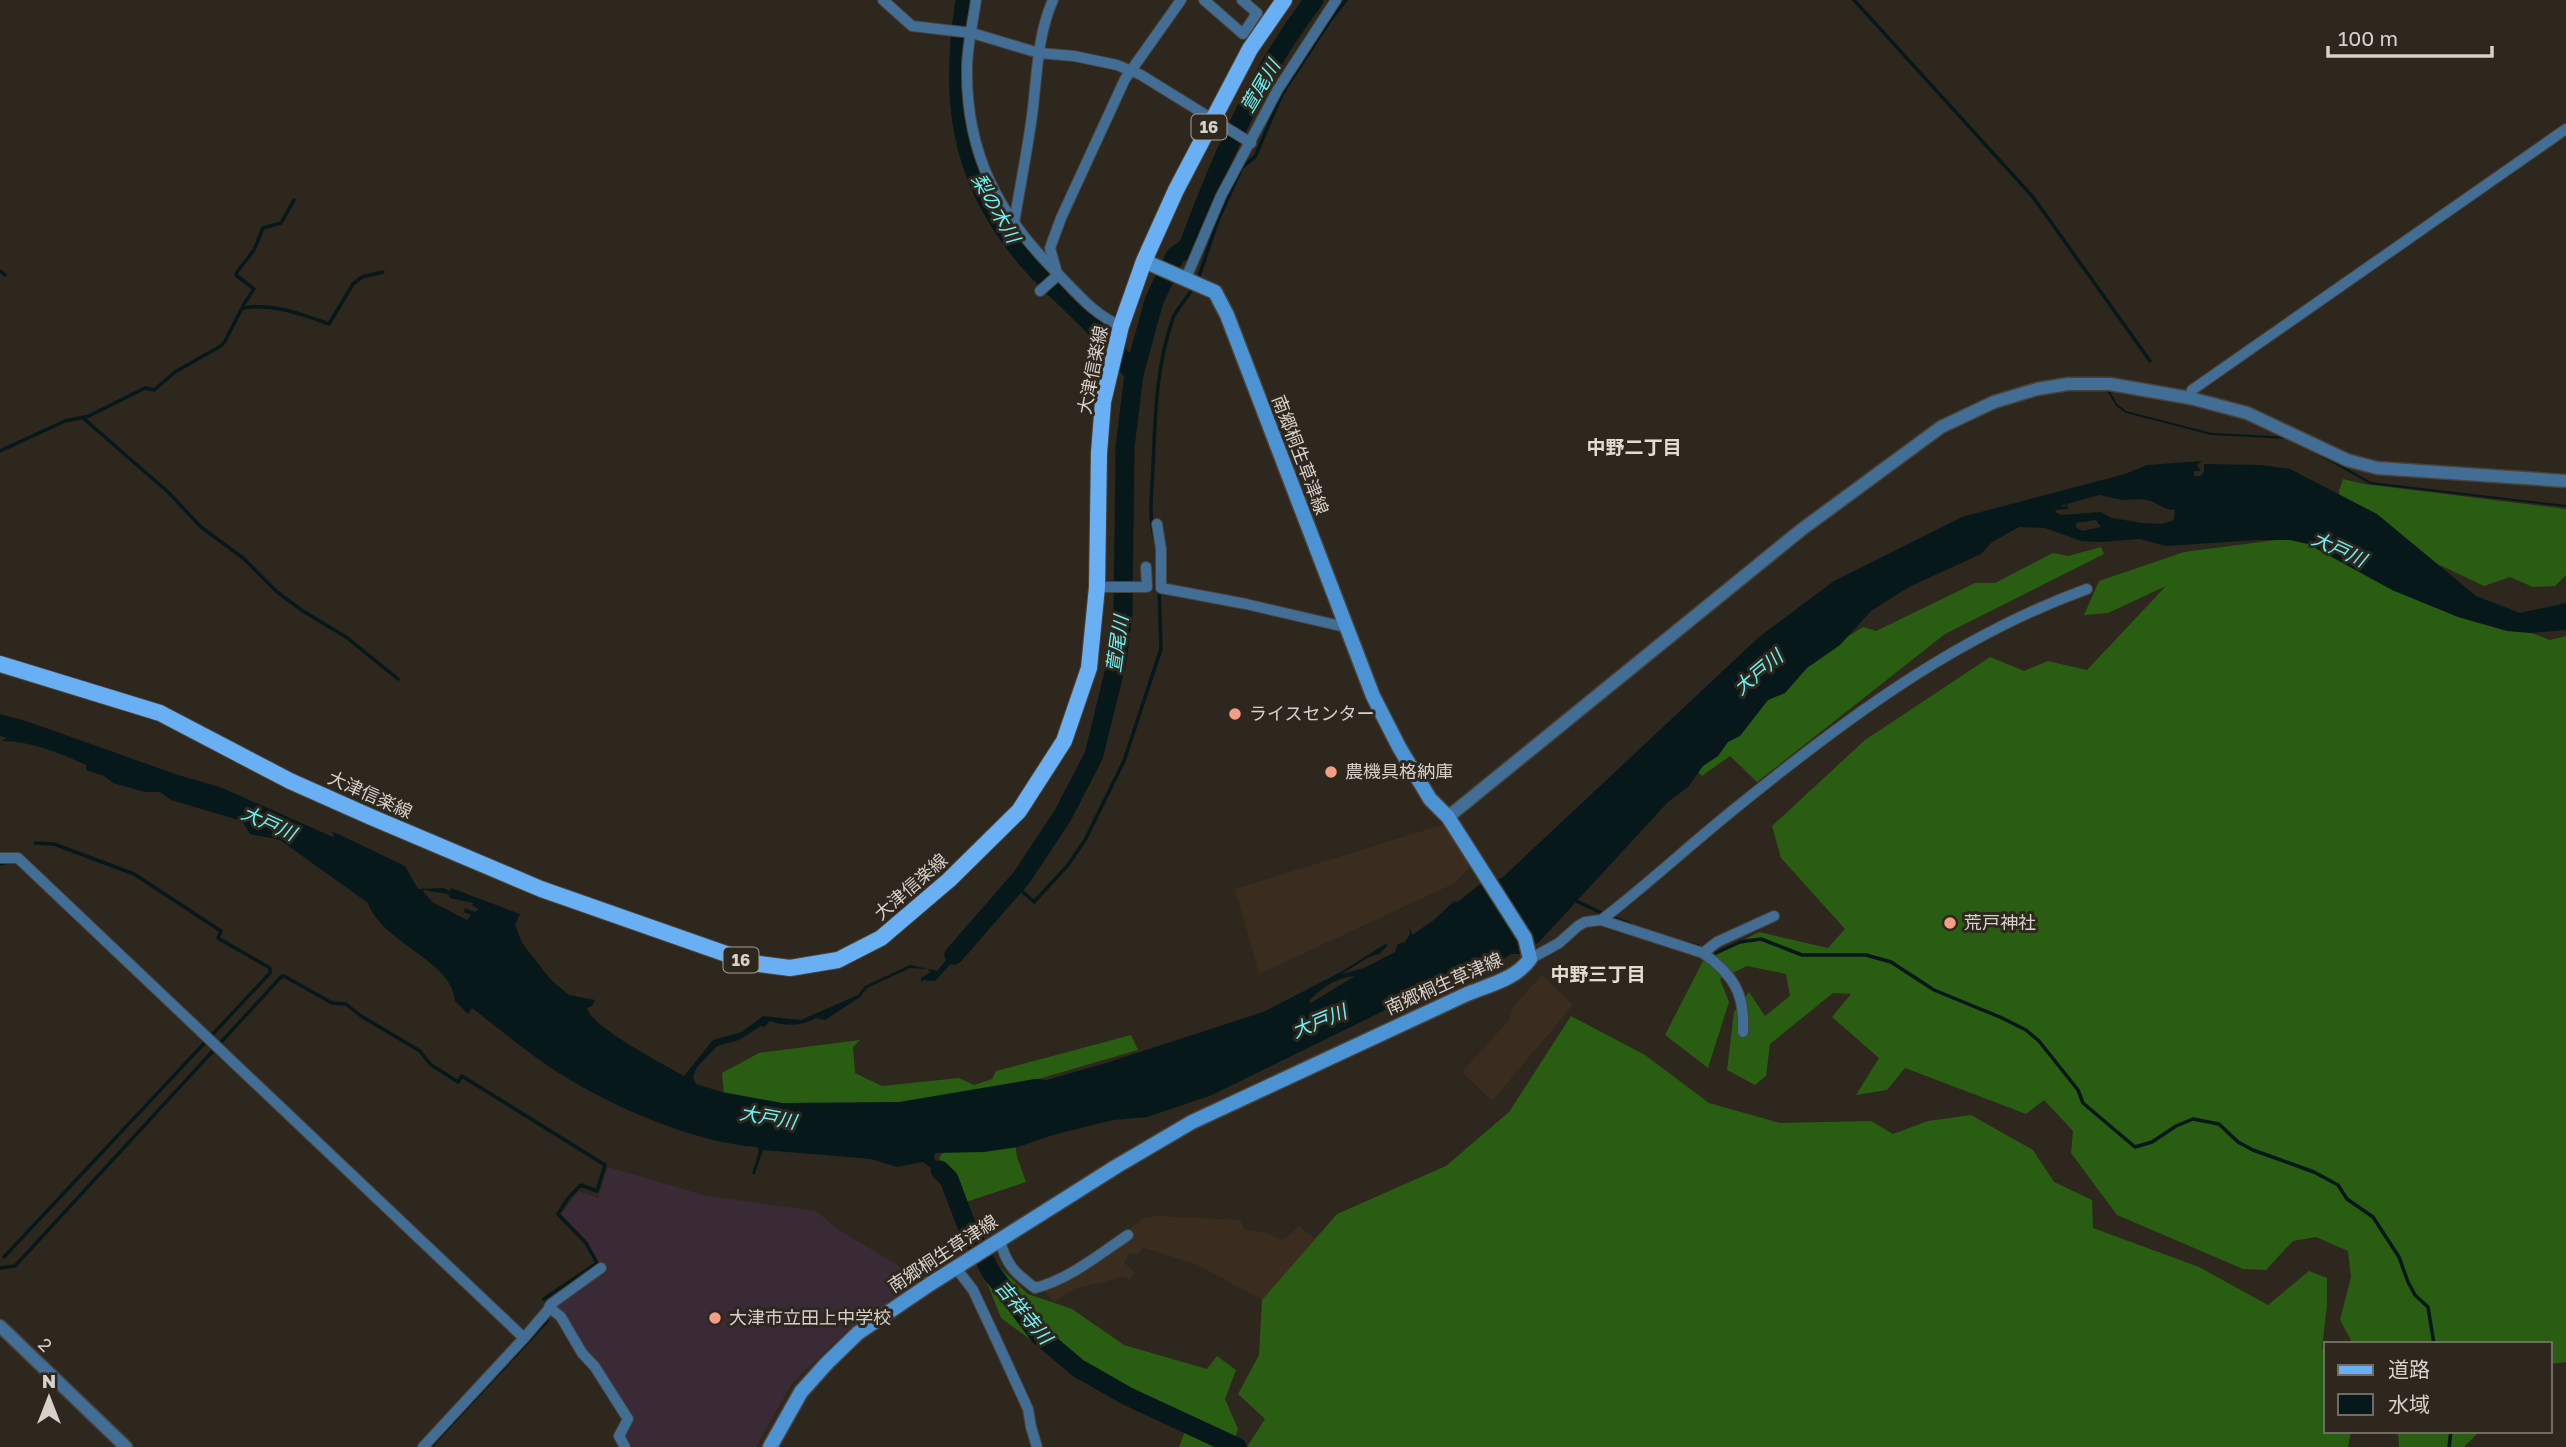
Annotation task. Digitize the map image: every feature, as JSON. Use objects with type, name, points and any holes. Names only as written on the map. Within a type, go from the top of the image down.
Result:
[{"type":"main road","name":"大津信楽線","points":[[0,664],[160,713],[290,781],[541,889],[752,963],[790,968],[838,960],[881,938],[949,880],[1018,811],[1064,741],[1089,668],[1102,587],[1099,453],[1103,402],[1119,333],[1176,190],[1216,123],[1255,29],[1284,0]]},
{"type":"main road","name":"南郷桐生草津線","points":[[770,1447],[801,1392],[858,1333],[956,1268],[1192,1122],[1466,994],[1512,976],[1522,970],[1530,955],[1525,939],[1477,862],[1448,817],[1430,799],[1398,747],[1373,696],[1227,314],[1215,292],[1147,262]]},
{"type":"street","points":[[883,0],[912,26],[970,33],[1039,53],[1074,56],[1118,65],[1141,75],[1251,143]]},
{"type":"street","points":[[976,0],[967,66],[968,101],[986,174],[999,203],[1035,252],[1119,333]]},
{"type":"street","points":[[1014,223],[1032,117],[1039,53],[1053,0]]},
{"type":"street","points":[[1058,274],[1050,248],[1066,206],[1130,70],[1181,0]]},
{"type":"street","points":[[1204,0],[1243,34],[1255,29],[1257,13],[1242,0]]},
{"type":"street","points":[[1184,277],[1221,196],[1278,89],[1336,0]]},
{"type":"street","points":[[2190,398],[2192,390],[2200,384],[2566,129]]},
{"type":"street","points":[[1040,291],[1058,274]]},
{"type":"street","points":[[1448,817],[1801,530],[1941,427],[1994,402],[2037,389],[2068,384],[2110,384],[2190,398],[2247,413],[2347,460],[2376,468],[2566,481]]},
{"type":"street","points":[[1157,524],[1161,549],[1161,588],[1345,627]]},
{"type":"street","points":[[1102,587],[1147,587],[1146,567]]},
{"type":"street","points":[[1530,955],[1559,943],[1585,922],[1605,917],[1731,811],[1844,723],[1916,673],[2043,605],[2087,589]]},
{"type":"street","points":[[0,858],[18,858],[524,1338]]},
{"type":"street","points":[[1703,953],[1717,942],[1774,916]]},
{"type":"street","points":[[1605,917],[1703,953],[1728,974],[1736,986],[1744,1009],[1743,1031]]},
{"type":"street","points":[[998,1241],[1005,1258],[1017,1275],[1035,1288],[1045,1286],[1091,1261],[1128,1236]]},
{"type":"street","points":[[423,1447],[524,1338],[549,1307],[601,1268]]},
{"type":"street","points":[[956,1268],[973,1290],[1028,1409],[1037,1447]]},
{"type":"street","points":[[549,1307],[561,1317],[582,1353],[595,1367],[628,1419],[619,1436],[625,1447]]},
{"type":"street","name":"2","points":[[0,1326],[126,1447]]},
{"type":"shaded area","points":[[1445,824],[1470,867],[1455,883],[1259,974],[1235,889]]},
{"type":"shaded area","points":[[1542,975],[1573,1005],[1492,1101],[1462,1072],[1509,1020],[1512,1008]]},
{"type":"shaded area","name":"大津市立田上中学校","points":[[608,1167],[707,1196],[816,1211],[836,1228],[902,1268],[910,1290],[848,1330],[792,1383],[756,1447],[630,1447],[623,1436],[634,1418],[556,1306],[605,1272],[587,1243],[561,1215],[578,1191],[598,1198]]},
{"type":"shaded area","points":[[1156,1216],[1240,1220],[1245,1230],[1267,1233],[1282,1241],[1299,1226],[1320,1243],[1266,1302],[1198,1265],[1142,1247],[1138,1255],[1129,1253],[1124,1263],[1135,1272],[1130,1280],[1122,1276],[1076,1288],[1054,1302],[1040,1286],[1144,1218]]},
{"type":"green space","points":[[2343,479],[2364,484],[2566,509],[2566,575],[2555,586],[2533,587],[2510,577],[2484,586],[2442,566],[2422,563],[2340,502],[2339,491]]},
{"type":"green space","points":[[2300,537],[2377,575],[2550,640],[2566,636],[2566,1362],[2552,1364],[2552,1342],[2352,1342],[2340,1320],[2351,1277],[2348,1251],[2316,1237],[2293,1241],[2266,1270],[2243,1269],[2117,1215],[2071,1153],[2073,1131],[2044,1100],[2026,1114],[1905,1068],[1887,1090],[1856,1095],[1879,1058],[1832,1017],[1851,994],[1833,993],[1770,1044],[1766,1076],[1755,1085],[1727,1070],[1734,1012],[1749,992],[1765,1016],[1790,996],[1786,974],[1747,966],[1720,979],[1729,1002],[1708,1068],[1665,1035],[1703,961],[1759,932],[1828,948],[1845,929],[1781,858],[1772,826],[1865,740],[1990,657],[2024,671],[2048,661],[2087,670],[2166,586],[2108,613],[2084,615],[2099,581],[2184,552]]},
{"type":"green space","points":[[2101,547],[2104,554],[1945,634],[1757,782],[1730,756],[1702,776],[1693,767],[1820,654],[1863,627],[1876,631],[1975,583],[1995,583],[2053,553],[2068,556]]},
{"type":"green space","points":[[1571,1016],[1645,1055],[1709,1103],[1780,1123],[1871,1121],[1893,1134],[1928,1121],[1971,1115],[2033,1150],[2054,1182],[2092,1200],[2093,1228],[2199,1267],[2268,1305],[2309,1271],[2327,1278],[2322,1348],[2324,1433],[2351,1433],[2348,1447],[1247,1447],[1265,1419],[1238,1394],[1259,1355],[1262,1300],[1337,1214],[1446,1166],[1509,1112]]},
{"type":"green space","points":[[1131,1035],[1138,1050],[1004,1089],[900,1105],[782,1106],[724,1096],[722,1073],[759,1053],[860,1040],[853,1047],[855,1073],[882,1086],[959,1078],[974,1085],[992,1079],[996,1071]]},
{"type":"green space","points":[[1015,1143],[1026,1182],[966,1202],[950,1190],[939,1158],[947,1146]]},
{"type":"green space","points":[[999,1267],[1028,1294],[1072,1309],[1124,1345],[1207,1369],[1217,1356],[1236,1370],[1225,1399],[1238,1429],[1232,1447],[1179,1447],[1190,1418],[1075,1372],[1001,1318],[986,1280]]},
{"type":"green space","points":[[2398,1433],[2478,1433],[2464,1447],[2399,1447]]},
{"type":"water","points":[[2107,391],[2110,391],[2117,404],[2126,411],[2212,433],[2292,437],[2371,482],[2566,507],[2370,484],[2290,439],[2211,435],[2126,413],[2117,407]]},
{"type":"water","name":"大戸川","points":[[2202,461],[2197,465],[2201,471],[2194,471],[2194,476],[2201,476],[2204,464],[2262,465],[2290,469],[2377,514],[2476,596],[2520,613],[2566,603],[2566,630],[2530,633],[2507,631],[2458,617],[2392,590],[2308,544],[2290,540],[2166,546],[2139,539],[2081,541],[2045,528],[2019,527],[1992,542],[1981,554],[1909,587],[1871,611],[1840,645],[1807,668],[1785,693],[1768,700],[1740,736],[1728,742],[1718,756],[1703,766],[1688,787],[1668,802],[1540,941],[1523,954],[1511,954],[1498,963],[1483,961],[1441,979],[1440,973],[1412,997],[1212,1095],[1147,1117],[1113,1120],[1018,1147],[984,1152],[935,1153],[934,1158],[951,1179],[955,1192],[944,1178],[923,1162],[897,1167],[871,1159],[763,1150],[755,1174],[752,1174],[759,1151],[757,1147],[708,1139],[682,1131],[606,1100],[550,1068],[472,1008],[468,1014],[455,1001],[451,987],[442,974],[387,929],[375,917],[368,903],[280,840],[250,834],[242,821],[171,800],[160,792],[145,792],[113,783],[104,776],[86,770],[86,765],[66,756],[34,745],[2,741],[7,738],[0,736],[0,714],[220,787],[333,837],[334,834],[330,831],[338,834],[405,866],[418,889],[443,888],[450,891],[451,888],[520,914],[515,925],[522,943],[551,980],[569,995],[595,1000],[592,1006],[587,1008],[601,1025],[684,1076],[713,1040],[742,1032],[763,1016],[801,1020],[858,995],[865,986],[910,965],[937,971],[972,929],[969,944],[935,981],[922,980],[921,984],[921,978],[931,972],[927,969],[910,968],[867,988],[860,997],[825,1020],[816,1018],[794,1025],[770,1021],[739,1040],[717,1046],[697,1067],[693,1077],[696,1084],[722,1092],[782,1103],[899,1102],[1035,1079],[1047,1080],[1106,1063],[1263,1012],[1341,972],[1385,944],[1388,945],[1379,954],[1369,957],[1342,974],[1364,968],[1395,952],[1398,944],[1405,942],[1410,934],[1409,926],[1412,935],[1434,920],[1454,901],[1458,902],[1479,885],[1502,878],[1759,637],[1834,581],[1962,517],[2125,474],[2147,465]],"holes":[[[2099,495],[2123,500],[2151,501],[2175,510],[2174,520],[2162,524],[2142,523],[2112,518],[2101,512],[2062,515],[2055,512],[2068,509],[2067,504]],[[2096,520],[2101,527],[2082,531],[2076,527],[2076,523]],[[424,890],[448,894],[450,898],[473,903],[472,905],[479,909],[475,912],[465,908],[464,912],[471,915],[467,920],[432,902]],[[1355,976],[1311,1003],[1309,1001],[1324,987]]]},
{"type":"waterway","name":"梨の木川","points":[[965,0],[959,69],[960,101],[964,133],[984,193],[1000,223],[1021,252],[1103,336],[1134,374]]},
{"type":"waterway","name":"萱尾川","points":[[954,955],[1022,877],[1063,815],[1094,755],[1117,661],[1123,613],[1125,447],[1134,374],[1154,301],[1175,256],[1188,247],[1213,182],[1257,88],[1314,0]]},
{"type":"waterway","points":[[1198,279],[1218,220],[1242,167],[1255,157],[1282,94],[1346,0]]},
{"type":"waterway","points":[[1854,0],[2033,197],[2150,361]]},
{"type":"waterway","points":[[0,451],[65,421],[89,416],[145,388],[154,390],[175,372],[224,343],[254,289],[236,275],[237,272],[254,250],[263,228],[281,223],[294,200]]},
{"type":"waterway","points":[[0,271],[5,275]]},
{"type":"waterway","points":[[243,308],[276,308],[329,324],[353,284],[362,277],[383,272]]},
{"type":"waterway","points":[[1155,539],[1151,504],[1160,373],[1173,318],[1194,286]]},
{"type":"waterway","points":[[83,418],[168,492],[201,527],[243,558],[277,592],[346,637],[398,679]]},
{"type":"waterway","points":[[1012,888],[1022,891],[1034,902],[1068,865],[1085,840],[1124,761],[1161,649],[1159,588]]},
{"type":"waterway","points":[[4,1257],[270,973],[270,968],[218,938],[221,931],[134,874],[54,844],[35,843]]},
{"type":"waterway","points":[[0,864],[5,863]]},
{"type":"waterway","points":[[1576,901],[1604,914]]},
{"type":"waterway","points":[[1611,917],[1630,924]]},
{"type":"waterway","points":[[1716,953],[1740,942],[1761,939],[1802,955],[1866,955],[1891,962],[1934,990],[2026,1030],[2039,1041],[2078,1090],[2083,1103],[2135,1147],[2152,1142],[2176,1126],[2193,1119],[2219,1124],[2238,1142],[2253,1150],[2314,1172],[2338,1185],[2347,1199],[2373,1217],[2399,1257],[2415,1295],[2428,1307],[2434,1342]]},
{"type":"waterway","points":[[1687,943],[1698,946]]},
{"type":"waterway","points":[[0,1268],[15,1266],[284,976],[332,1003],[346,1004],[420,1051],[430,1064],[458,1082],[462,1076],[605,1165],[597,1191],[581,1185],[558,1214],[586,1243],[597,1263],[544,1299]]},
{"type":"waterway","name":"吉祥寺川","points":[[940,1170],[949,1179],[966,1224],[991,1272],[1039,1335],[1078,1368],[1127,1396],[1237,1447]]},
{"type":"waterway","points":[[430,1447],[547,1321]]},
{"type":"waterway","points":[[2449,1447],[2451,1433]]},
{"type":"place","name":"ライスセンター","points":[[1235,714]]},
{"type":"place","name":"農機具格納庫","points":[[1331,772]]},
{"type":"place","name":"荒戸神社","points":[[1950,923]]},
{"type":"place","name":"大津市立田上中学校","points":[[715,1318]]},
{"type":"district","name":"中野二丁目","points":[[1634,447]]},
{"type":"district","name":"中野三丁目","points":[[1598,974]]}]
